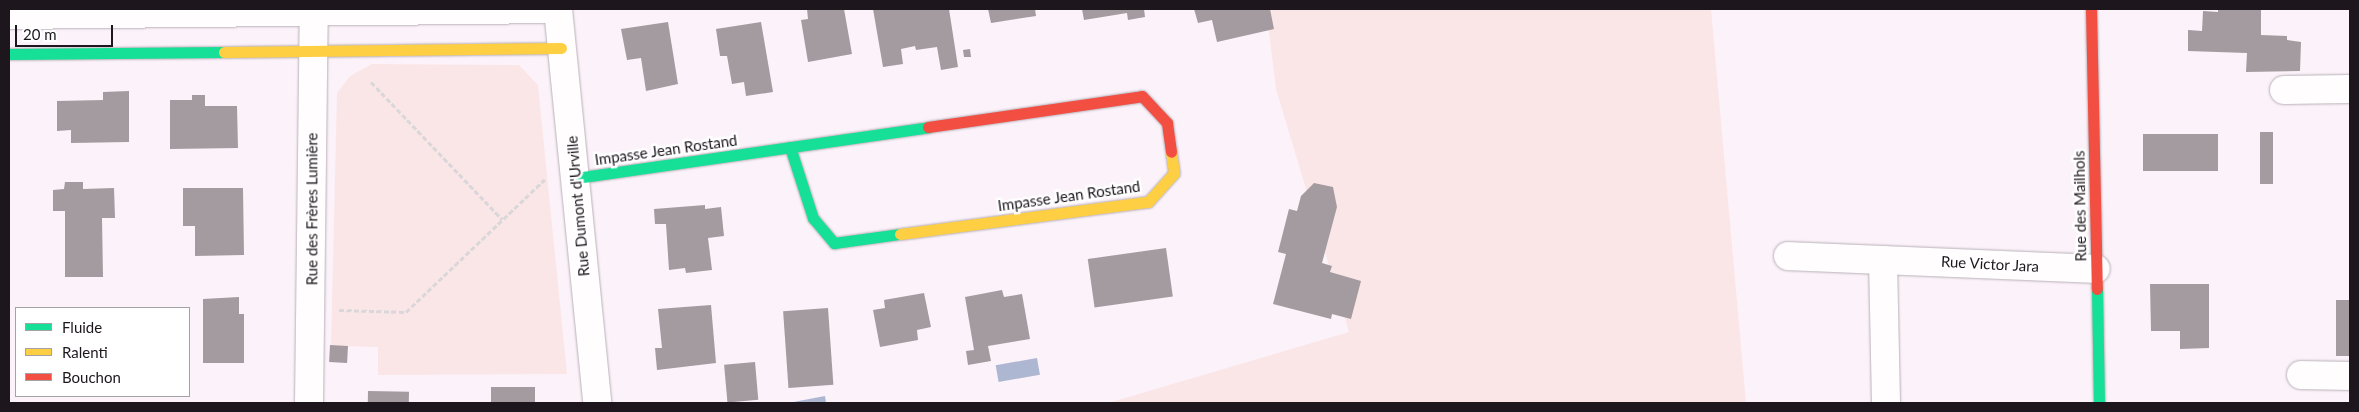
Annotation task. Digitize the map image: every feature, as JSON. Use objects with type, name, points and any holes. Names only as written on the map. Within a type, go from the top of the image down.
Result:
[{"type":"street","points":[[9,16],[558,9]]},
{"type":"street","name":"Rue Dumont d'Urville","points":[[558,9],[575,165],[597,403]]},
{"type":"street","name":"Rue des Mailhols","points":[[2091,9],[2098,403]]},
{"type":"street","name":"Rue des Frères Lumière","points":[[308,403],[311,310],[314,12]]},
{"type":"street","points":[[9,54],[561,48]]},
{"type":"street","points":[[2284,90],[2350,89]]},
{"type":"street","name":"Impasse Jean Rostand","points":[[575,165],[790,147],[1142,96],[1167,123],[1174,173],[1148,202],[834,243],[812,218],[790,147]]},
{"type":"street","name":"Rue Victor Jara","points":[[1788,256],[2096,269]]},
{"type":"street","points":[[1884,260],[1886,403]]},
{"type":"street","points":[[2301,375],[2350,376]]},
{"type":"path","points":[[342,51],[502,219]]},
{"type":"path","points":[[311,310],[406,312],[502,219],[575,165]]},
{"type":"shaded area","points":[[1266,9],[1711,9],[1746,403],[1108,403],[1349,332],[1276,89]]},
{"type":"shaded area","points":[[372,64],[519,65],[538,85],[567,374],[378,375],[378,347],[331,346],[337,93],[350,76]]},
{"type":"water","points":[[1037,358],[1040,375],[999,382],[996,365]]},
{"type":"water","points":[[825,396],[826,403],[788,403]]},
{"type":"building","points":[[807,9],[844,9],[852,54],[808,62],[801,20],[808,19]]},
{"type":"building","points":[[873,9],[949,9],[958,67],[941,70],[937,47],[916,50],[915,46],[901,49],[903,64],[883,67]]},
{"type":"building","points":[[988,9],[1035,9],[1036,16],[991,23]]},
{"type":"building","points":[[1082,9],[1144,9],[1145,17],[1128,20],[1127,13],[1084,20]]},
{"type":"building","points":[[1194,9],[1270,9],[1274,29],[1217,42],[1212,20],[1198,23]]},
{"type":"building","points":[[2218,9],[2261,9],[2261,35],[2287,36],[2287,40],[2301,42],[2300,71],[2246,72],[2247,53],[2188,51],[2188,30],[2202,31],[2203,11],[2218,12]]},
{"type":"building","points":[[668,22],[678,84],[646,91],[641,58],[627,60],[621,29]]},
{"type":"building","points":[[761,22],[773,92],[746,96],[744,82],[732,84],[727,56],[720,56],[716,29]]},
{"type":"building","points":[[970,49],[971,57],[964,57],[963,50]]},
{"type":"building","points":[[129,91],[129,142],[71,143],[71,130],[57,131],[57,101],[103,100],[103,92]]},
{"type":"building","points":[[192,95],[205,95],[205,106],[237,106],[238,148],[170,149],[170,100],[192,100]]},
{"type":"building","points":[[2260,132],[2273,132],[2273,184],[2260,184]]},
{"type":"building","points":[[2143,134],[2218,134],[2218,171],[2143,171]]},
{"type":"building","points":[[65,182],[83,182],[83,189],[114,188],[115,218],[102,218],[103,277],[65,277],[65,211],[53,211],[53,190],[64,189]]},
{"type":"building","points":[[1314,183],[1333,187],[1337,207],[1322,263],[1332,266],[1330,272],[1361,281],[1351,319],[1332,314],[1331,319],[1273,304],[1286,254],[1278,252],[1289,209],[1297,211],[1301,196]]},
{"type":"building","points":[[183,188],[243,188],[244,255],[195,256],[195,226],[183,226]]},
{"type":"building","points":[[705,205],[705,209],[721,207],[724,236],[708,238],[712,270],[686,273],[685,268],[669,270],[666,224],[655,224],[654,209]]},
{"type":"building","points":[[1166,248],[1173,297],[1095,308],[1088,259]]},
{"type":"building","points":[[2150,284],[2209,284],[2209,348],[2180,349],[2180,331],[2151,331]]},
{"type":"building","points":[[1002,290],[1004,297],[1022,294],[1030,339],[988,346],[991,361],[968,365],[966,351],[974,350],[965,297]]},
{"type":"building","points":[[924,293],[931,327],[917,330],[918,340],[880,347],[873,310],[885,308],[884,300]]},
{"type":"building","points":[[239,297],[239,314],[244,314],[244,363],[203,363],[203,299]]},
{"type":"building","points":[[2336,300],[2350,300],[2350,356],[2336,356]]},
{"type":"building","points":[[711,305],[716,363],[657,370],[655,348],[662,348],[658,309]]},
{"type":"building","points":[[828,308],[833,385],[788,388],[783,311]]},
{"type":"building","points":[[330,345],[348,346],[347,363],[329,362]]},
{"type":"building","points":[[755,362],[758,400],[727,403],[724,365]]},
{"type":"building","points":[[491,387],[535,387],[535,403],[491,403]]},
{"type":"building","points":[[368,391],[409,392],[409,403],[368,403]]},
{"type":"traffic: fast","points":[[9,54],[224,52]]},
{"type":"traffic: fast","points":[[576,178],[928,127]]},
{"type":"traffic: fast","points":[[790,147],[813,218],[834,243],[900,234]]},
{"type":"traffic: fast","points":[[2097,289],[2099,403]]},
{"type":"traffic: slow","points":[[224,52],[561,48]]},
{"type":"traffic: slow","points":[[900,234],[1148,202],[1174,173],[1171,152]]},
{"type":"traffic: jam","points":[[2091,9],[2097,289]]},
{"type":"traffic: jam","points":[[928,127],[1142,96],[1167,123],[1171,152]]}]
